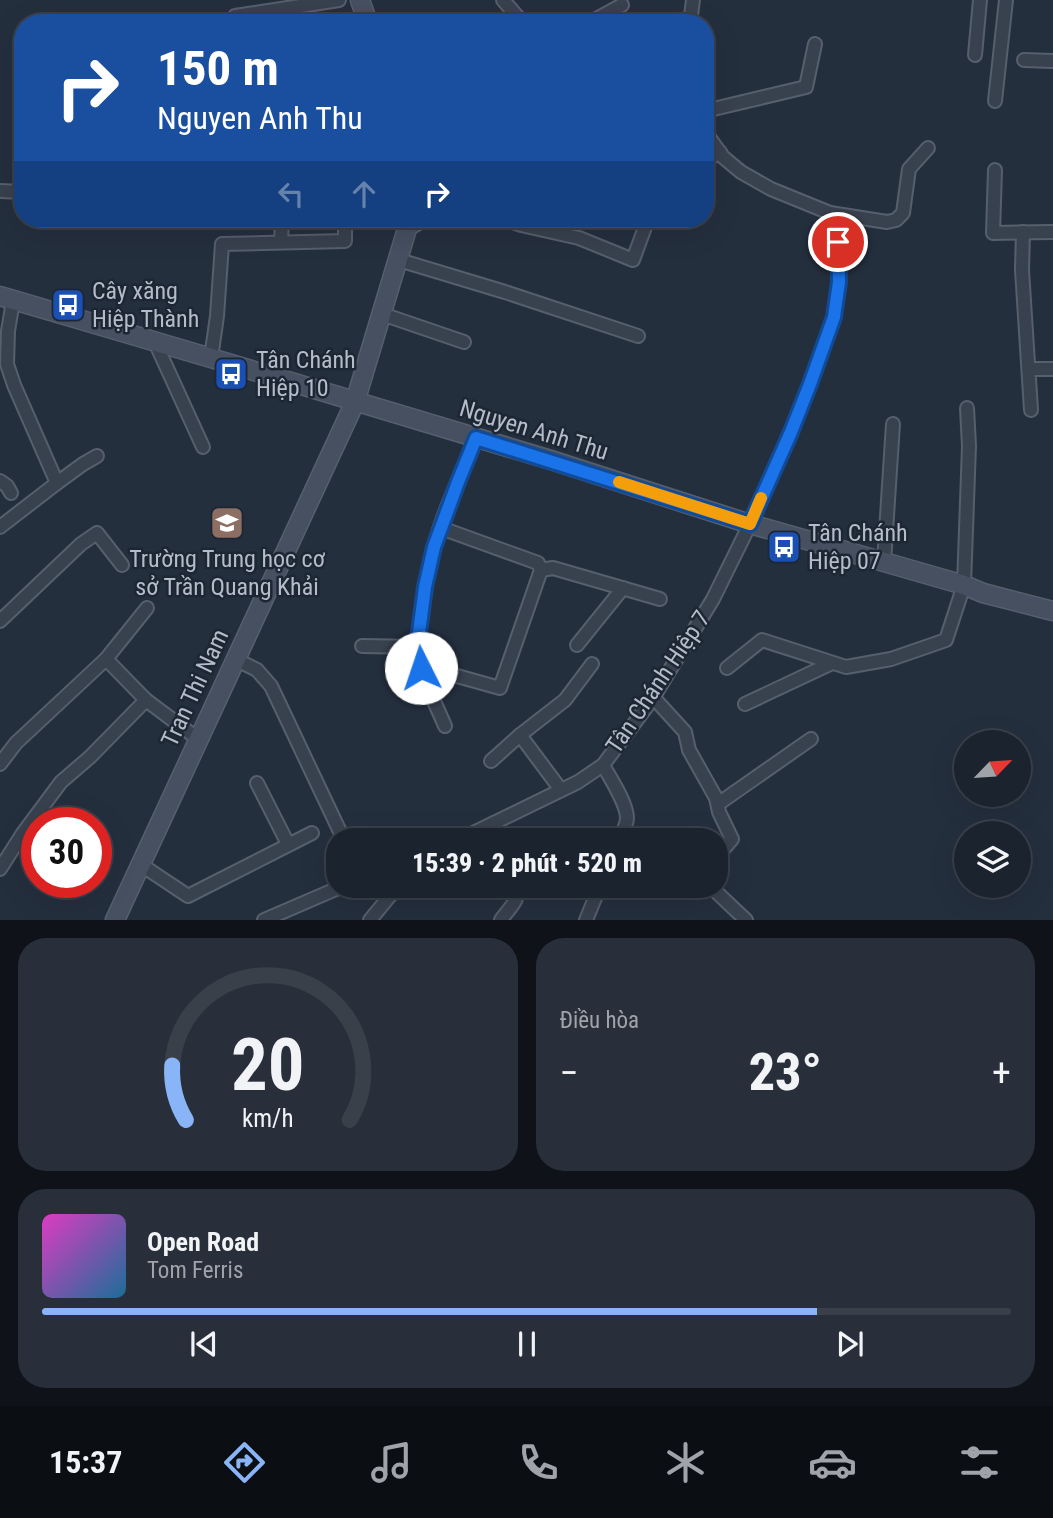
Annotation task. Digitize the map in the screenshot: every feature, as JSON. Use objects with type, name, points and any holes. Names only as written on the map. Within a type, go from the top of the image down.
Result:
[{"type":"main road","name":"Tran Thi Nam","points":[[115,919],[355,402],[408,228]]},
{"type":"main road","name":"Nguyen Anh Thu","points":[[7,299],[476,438],[750,524],[1053,611]]},
{"type":"street","points":[[248,14],[339,0]]},
{"type":"street","points":[[503,0],[515,14]]},
{"type":"street","points":[[975,55],[980,0]]},
{"type":"street","points":[[995,101],[1006,0]]},
{"type":"street","points":[[606,14],[622,5]]},
{"type":"street","points":[[714,109],[806,87],[815,44]]},
{"type":"street","points":[[1024,60],[1053,61]]},
{"type":"street","points":[[714,144],[723,157],[741,172],[771,189],[830,213],[887,222],[897,219],[903,213],[909,169],[928,148]]},
{"type":"street","points":[[714,155],[720,152]]},
{"type":"street","points":[[995,170],[993,233],[1053,232]]},
{"type":"street","name":"Tân Chánh Hiệp 7","points":[[624,828],[627,816],[603,765],[653,697],[713,599],[796,420],[834,317],[839,282],[837,222],[830,213]]},
{"type":"street","points":[[281,243],[282,228]]},
{"type":"street","points":[[211,358],[222,244],[345,241],[345,228]]},
{"type":"street","points":[[534,228],[579,238],[633,260],[645,228]]},
{"type":"street","points":[[1023,232],[1022,270],[1031,410]]},
{"type":"street","points":[[398,260],[638,336]]},
{"type":"street","points":[[7,299],[7,364],[57,483]]},
{"type":"street","points":[[382,314],[464,342]]},
{"type":"street","points":[[155,342],[203,447]]},
{"type":"street","points":[[1029,369],[1053,369]]},
{"type":"street","points":[[727,668],[762,640],[846,667],[891,659],[946,640],[964,585],[967,408]]},
{"type":"street","points":[[884,562],[893,424]]},
{"type":"street","points":[[445,726],[421,668],[417,648],[425,587],[434,547],[476,438]]},
{"type":"street","points":[[0,527],[97,456]]},
{"type":"street","points":[[0,481],[11,493]]},
{"type":"street","points":[[439,671],[500,688],[541,570],[538,563],[441,528]]},
{"type":"street","points":[[0,621],[81,544],[97,533],[122,565]]},
{"type":"street","points":[[541,570],[553,568],[660,599]]},
{"type":"street","points":[[578,645],[623,589]]},
{"type":"street","points":[[0,764],[24,734],[106,659],[147,608]]},
{"type":"street","points":[[362,646],[417,648]]},
{"type":"street","points":[[106,659],[146,700],[198,739]]},
{"type":"street","points":[[235,659],[257,670],[271,686],[338,828]]},
{"type":"street","points":[[745,704],[832,663]]},
{"type":"street","points":[[491,761],[565,701],[592,664]]},
{"type":"street","points":[[653,697],[685,732],[690,750],[718,804],[727,828]]},
{"type":"street","points":[[0,869],[61,782],[90,757],[146,700]]},
{"type":"street","points":[[520,735],[561,790]]},
{"type":"street","points":[[718,804],[811,739]]},
{"type":"street","points":[[484,828],[578,782],[603,765]]},
{"type":"street","points":[[257,783],[288,845]]},
{"type":"street","points":[[494,823],[496,828]]},
{"type":"street","points":[[140,864],[188,896],[312,833]]},
{"type":"street","points":[[264,919],[326,893]]},
{"type":"street","points":[[370,919],[388,898]]},
{"type":"street","points":[[500,919],[517,898]]},
{"type":"street","points":[[586,919],[595,898]]},
{"type":"street","points":[[723,898],[746,919]]},
{"type":"slow traffic","points":[[619,482],[750,524],[761,498]]},
{"type":"place","name":"Cây xăng Hiệp Thành","points":[[68,305]]},
{"type":"place","name":"Tân Chánh Hiệp 10","points":[[231,374]]},
{"type":"place","name":"Trường Trung học cơ sở Trần Quang Khải","points":[[227,523]]},
{"type":"place","name":"Tân Chánh Hiệp 07","points":[[784,547]]},
{"type":"route","points":[[421,668],[417,648],[425,587],[434,547],[476,438],[750,524],[791,432],[834,317],[839,282],[838,242]]}]
